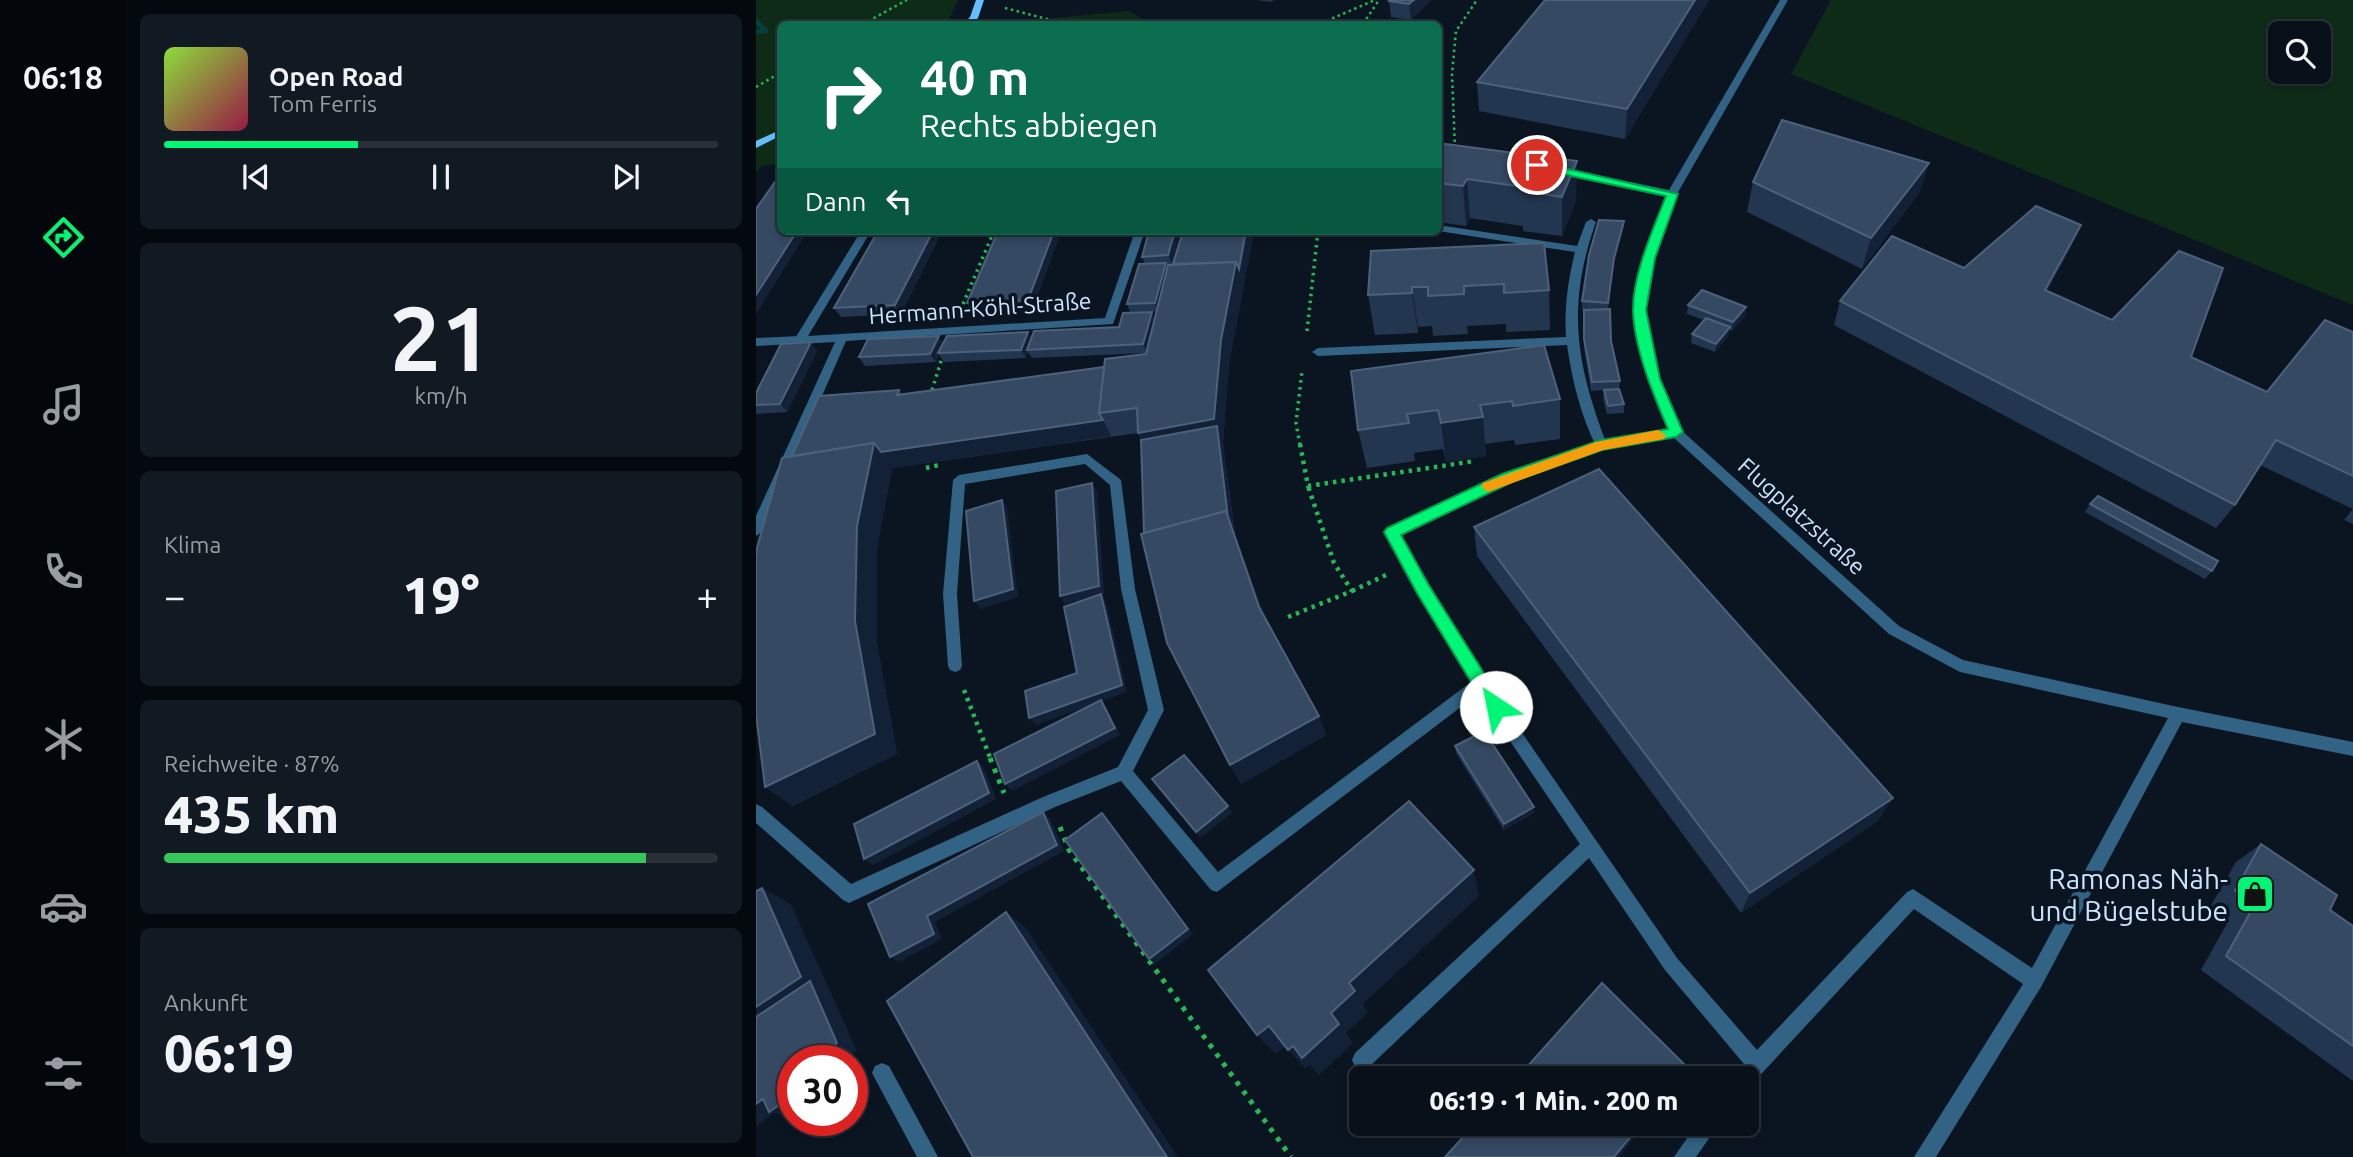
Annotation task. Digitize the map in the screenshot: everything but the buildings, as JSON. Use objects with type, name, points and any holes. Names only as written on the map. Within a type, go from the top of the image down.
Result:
[{"type":"street","name":"Flugplatzstraße","points":[[1784,0],[1672,194],[1648,258],[1640,310],[1653,379],[1676,432],[1894,630],[1960,666],[2353,749]]},
{"type":"street","points":[[970,21],[980,1]]},
{"type":"street","points":[[756,145],[777,134]]},
{"type":"street","points":[[1550,168],[1672,194]]},
{"type":"street","points":[[1591,222],[1579,249],[1572,299],[1571,341],[1582,399],[1601,446]]},
{"type":"street","points":[[1442,230],[1579,249]]},
{"type":"street","points":[[800,340],[864,235]]},
{"type":"street","name":"Hermann-Köhl-Straße","points":[[756,342],[1109,321],[1139,235]]},
{"type":"street","points":[[756,531],[842,338]]},
{"type":"street","points":[[1318,352],[1571,341]]},
{"type":"street","points":[[1676,432],[1601,446],[1507,478],[1392,532],[1480,684],[1671,964],[1756,1063]]},
{"type":"street","points":[[756,812],[849,894],[1049,802],[1124,772],[1156,710],[1128,589],[1116,483],[1087,459],[959,480],[950,594],[955,666]]},
{"type":"street","points":[[1124,772],[1217,884],[1480,684]]},
{"type":"street","points":[[1924,1157],[2035,981],[2178,714]]},
{"type":"street","points":[[1362,1060],[1591,845]]},
{"type":"street","points":[[1754,1066],[1913,898],[2035,981]]},
{"type":"street","points":[[883,1073],[928,1157]]},
{"type":"street","points":[[1684,1157],[1700,1136]]},
{"type":"path","points":[[868,21],[907,0]]},
{"type":"path","points":[[1326,21],[1377,0]]},
{"type":"path","points":[[1365,21],[1377,0]]},
{"type":"path","points":[[1455,148],[1452,74],[1456,31],[1477,0]]},
{"type":"path","points":[[980,1],[1055,21]]},
{"type":"path","points":[[1014,10],[1014,16]]},
{"type":"path","points":[[757,86],[777,75]]},
{"type":"path","points":[[1306,341],[1318,235]]},
{"type":"path","points":[[1303,368],[1296,423],[1308,486],[1334,563],[1352,591]]},
{"type":"path","points":[[1308,486],[1500,457],[1507,478]]},
{"type":"path","points":[[1288,617],[1409,565]]},
{"type":"path","points":[[955,666],[1011,811],[1049,802],[1069,850],[1291,1157]]},
{"type":"green space","points":[[756,0],[958,0],[948,21],[777,21],[777,164],[761,166],[756,173]]},
{"type":"green space","points":[[1831,0],[2353,0],[2353,305],[1791,74]]},
{"type":"green space","points":[[1129,11],[1146,21],[1021,21]]},
{"type":"waterway","points":[[756,20],[765,31],[756,32]]},
{"type":"slow traffic","points":[[1488,487],[1601,446],[1658,435]]},
{"type":"place","name":"Ramonas Näh- und Bügelstube","points":[[2255,894]]},
{"type":"route","points":[[1496,707],[1423,589],[1392,532],[1507,478],[1601,446],[1676,432],[1653,379],[1640,310],[1648,258],[1672,194],[1537,165]]}]
